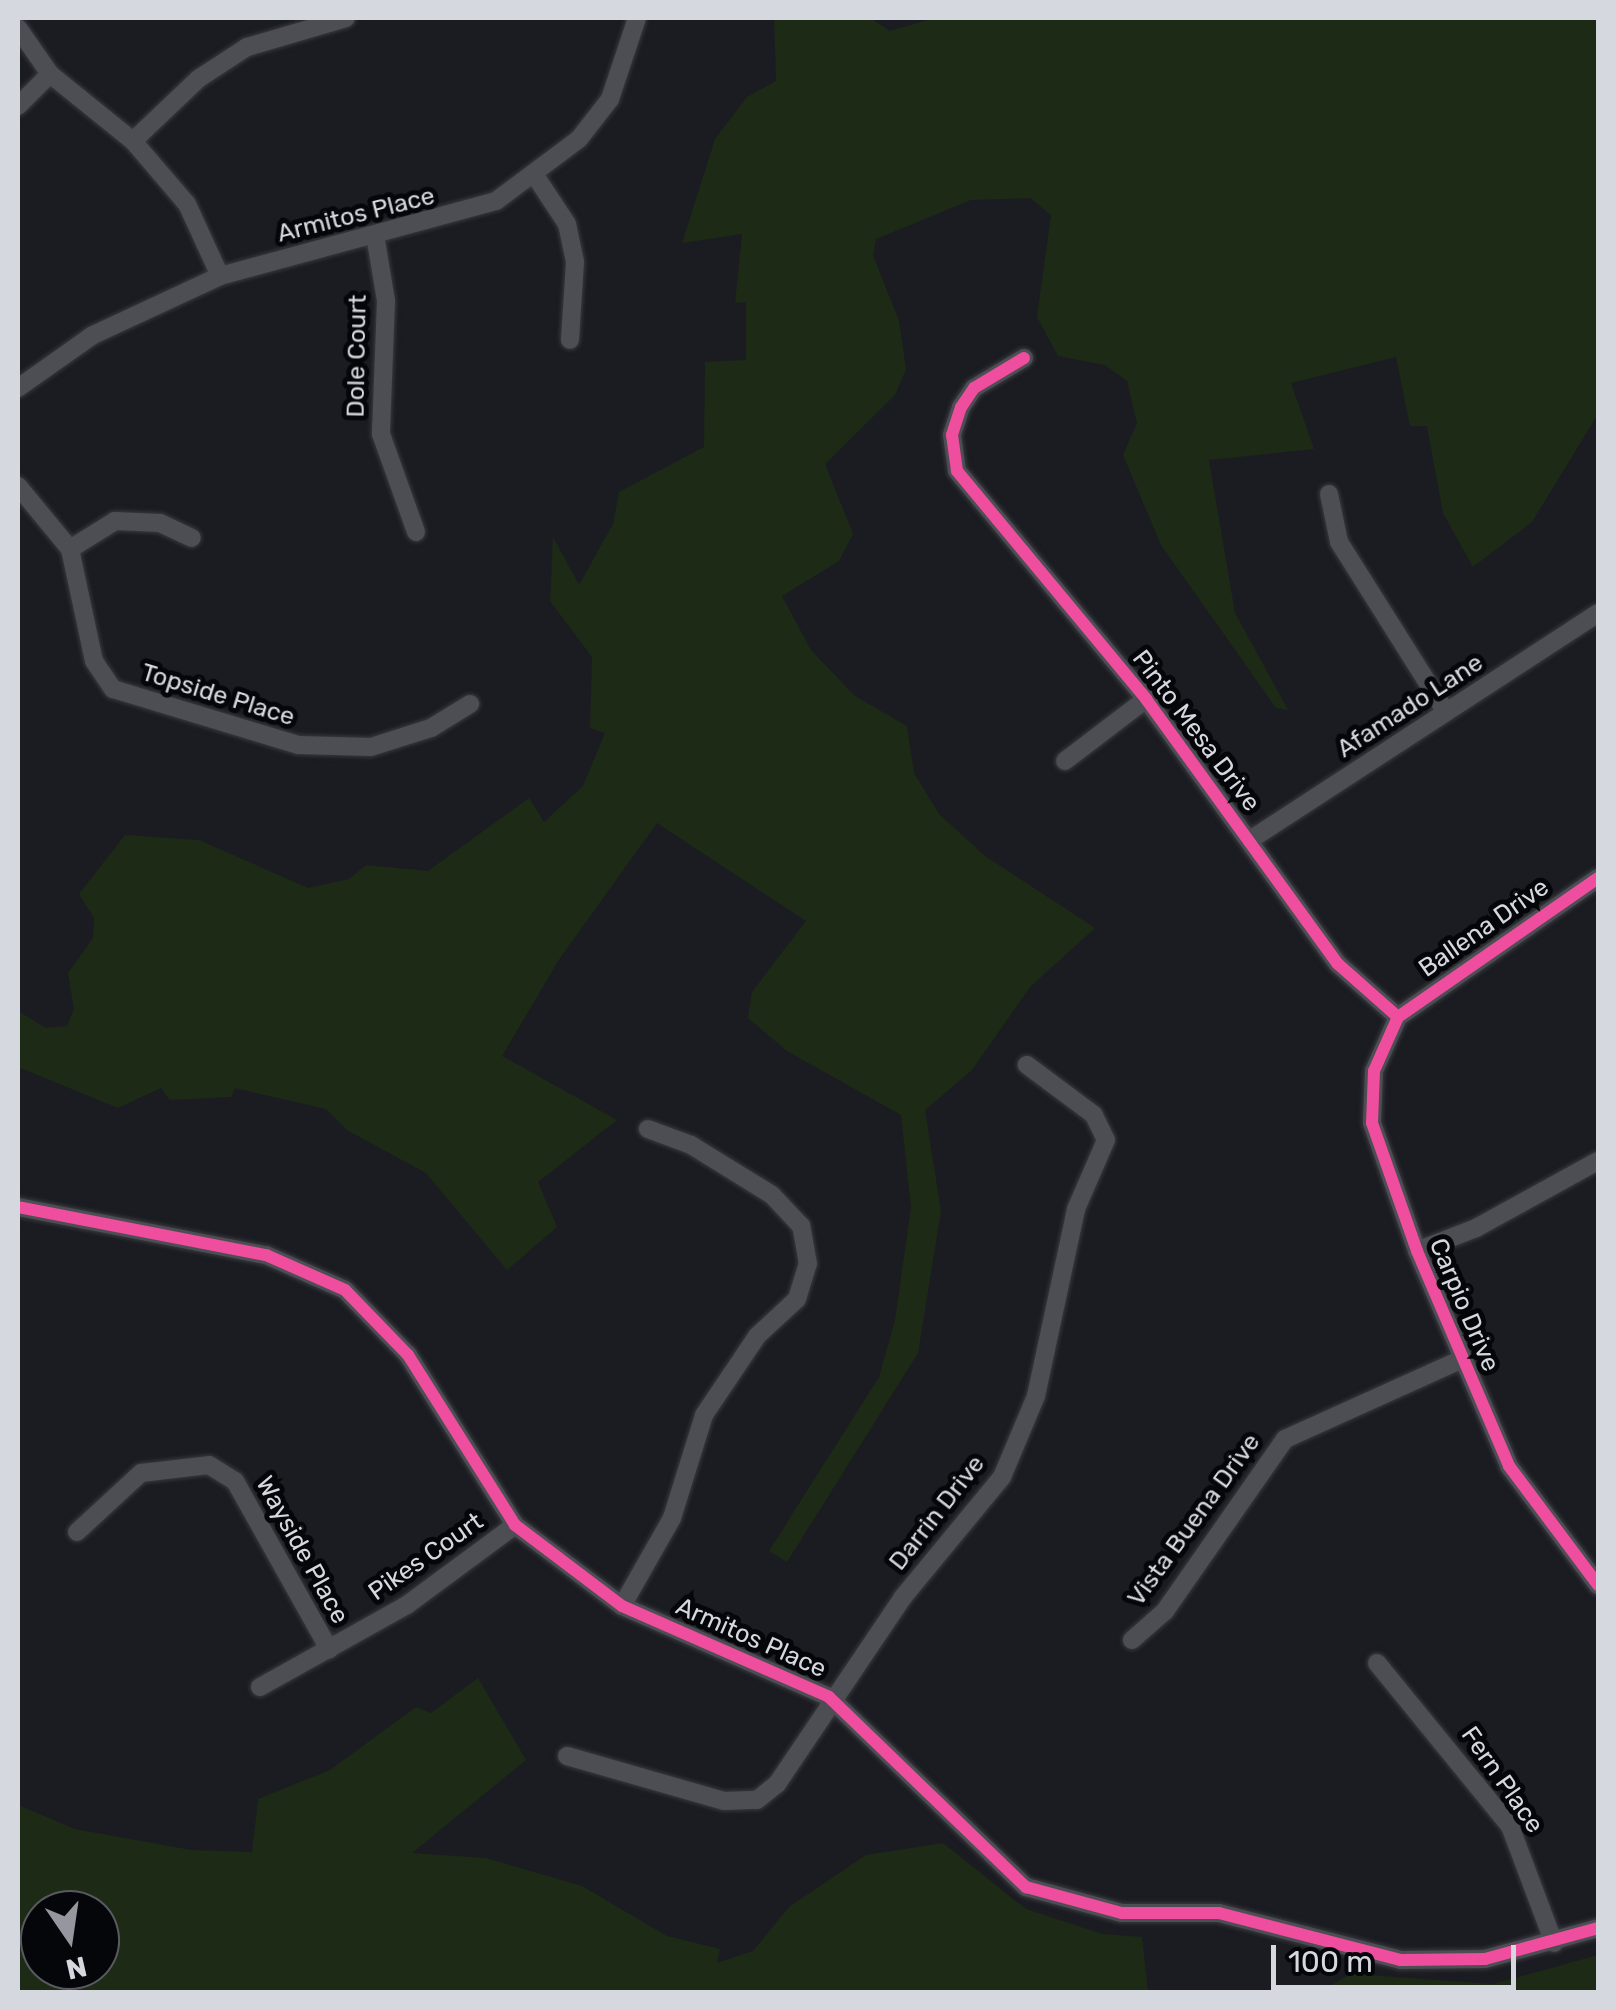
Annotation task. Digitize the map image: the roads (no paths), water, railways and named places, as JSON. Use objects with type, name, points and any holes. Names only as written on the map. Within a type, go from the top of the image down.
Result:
[{"type":"street","points":[[133,142],[198,79],[247,47],[346,18]]},
{"type":"street","name":"Armitos Place","points":[[18,388],[93,335],[220,276],[463,214],[536,177],[610,98],[637,18]]},
{"type":"street","points":[[18,28],[50,74],[133,142],[188,204],[220,276]]},
{"type":"street","points":[[18,106],[50,74]]},
{"type":"street","points":[[536,177],[566,224],[575,262],[570,340]]},
{"type":"street","name":"Dole Court","points":[[376,235],[386,302],[381,434],[416,532]]},
{"type":"street","name":"Pinto Mesa Drive","points":[[1024,358],[974,388],[961,407],[952,435],[957,470],[1146,699],[1338,964],[1398,1018]]},
{"type":"street","name":"Topside Place","points":[[18,486],[70,549],[94,661],[113,689],[225,727],[317,746],[371,748],[432,728],[470,704]]},
{"type":"street","points":[[1329,494],[1339,542],[1446,712]]},
{"type":"street","points":[[70,549],[114,521],[160,523],[192,538]]},
{"type":"street","name":"Afamado Lane","points":[[1250,840],[1598,613]]},
{"type":"street","points":[[1064,762],[1146,699]]},
{"type":"street","name":"Ballena Drive","points":[[1398,1018],[1598,878]]},
{"type":"street","name":"Carpio Drive","points":[[1398,1018],[1374,1071],[1372,1123],[1417,1250],[1509,1466],[1598,1584]]},
{"type":"street","name":"Darrin Drive","points":[[568,1756],[724,1801],[756,1800],[777,1784],[829,1697],[1002,1477],[1036,1396],[1076,1209],[1106,1140],[1094,1116],[1027,1065]]},
{"type":"street","points":[[622,1606],[672,1518],[704,1414],[757,1336],[797,1299],[808,1264],[801,1226],[772,1195],[691,1145],[648,1130]]},
{"type":"street","points":[[1417,1250],[1476,1228],[1598,1162]]},
{"type":"street","name":"Armitos Place","points":[[18,1207],[266,1255],[345,1290],[408,1354],[515,1525],[622,1606],[829,1697],[1026,1887],[1122,1913],[1219,1914],[1400,1960],[1485,1959],[1554,1944],[1598,1928]]},
{"type":"street","name":"Vista Buena Drive","points":[[1132,1640],[1164,1610],[1285,1440],[1462,1359]]},
{"type":"street","name":"Wayside Place","points":[[77,1532],[141,1473],[209,1466],[235,1481],[329,1650]]},
{"type":"street","name":"Pikes Court","points":[[260,1687],[329,1650],[515,1525]]},
{"type":"street","name":"Fern Place","points":[[1376,1663],[1510,1826],[1554,1944]]}]
